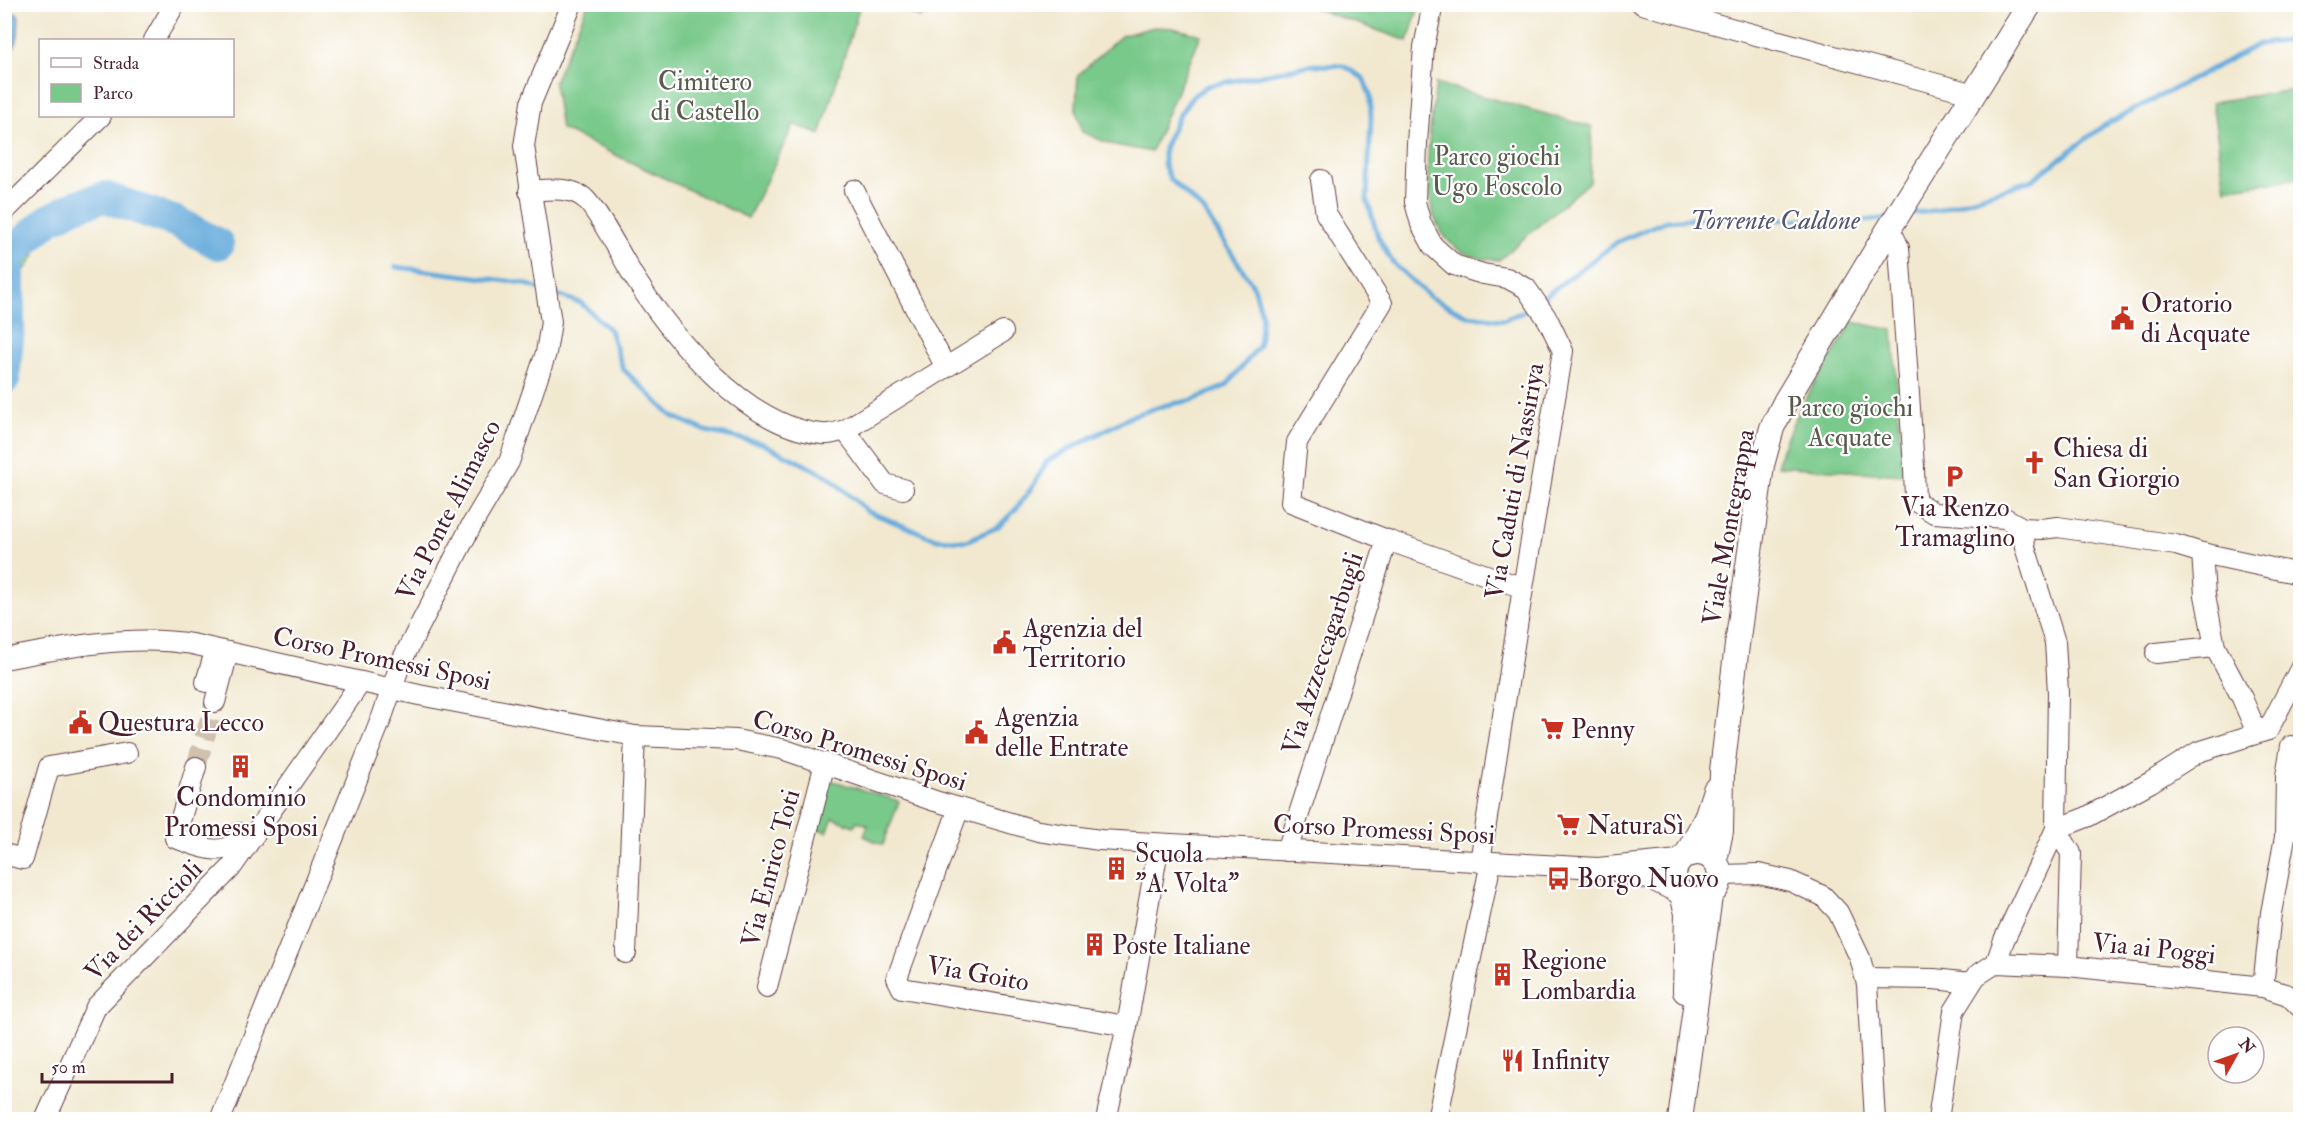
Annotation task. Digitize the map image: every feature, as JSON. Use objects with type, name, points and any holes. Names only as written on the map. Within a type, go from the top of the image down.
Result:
[{"type":"main road","name":"Viale Montegrappa","points":[[1678,1119],[1721,831],[1722,771],[1762,465],[1772,428],[1785,402],[1889,229],[2030,4]]},
{"type":"main road","name":"Viale Montegrappa","points":[[1683,857],[1706,818],[1722,771]]},
{"type":"main road","points":[[1697,852],[1707,855],[1715,877],[1701,900],[1691,900],[1682,895],[1673,878],[1674,868],[1683,857],[1697,852]]},
{"type":"main road","name":"Viale Montegrappa","points":[[1678,1119],[1676,1089],[1686,966],[1687,913],[1682,895]]},
{"type":"street","points":[[155,39],[175,4]]},
{"type":"street","name":"Via Ponte Alimasco","points":[[220,1119],[382,717],[401,662],[470,528],[509,462],[546,353],[551,322],[540,245],[529,191],[524,146],[531,103],[572,4]]},
{"type":"street","name":"Via Caduti di Nassiriya","points":[[1433,4],[1424,47],[1417,143],[1415,201],[1421,224],[1432,246],[1454,265],[1483,274],[1507,278],[1526,288],[1548,320],[1563,351],[1523,588],[1485,862],[1437,1119]]},
{"type":"street","points":[[1643,5],[1963,91],[1974,96]]},
{"type":"street","points":[[4,212],[100,117]]},
{"type":"street","points":[[1321,180],[1326,214],[1382,303],[1297,442],[1291,502],[1387,540]]},
{"type":"street","points":[[529,191],[559,189],[583,197],[647,298],[696,360],[759,412],[789,427],[824,434],[845,430],[1003,332]]},
{"type":"street","points":[[854,190],[945,366]]},
{"type":"street","points":[[1889,229],[1899,248],[1915,501],[1934,513],[2005,518],[2032,528],[2058,527],[2176,545],[2202,553],[2301,574]]},
{"type":"street","points":[[845,430],[885,484],[903,489]]},
{"type":"street","points":[[1938,1119],[1954,1011],[1976,976],[1996,963],[2004,940],[2056,829],[2058,692],[2055,642],[2025,548],[2032,528]]},
{"type":"street","name":"Via Azzeccagarbugli","points":[[1287,851],[1387,540],[1523,588]]},
{"type":"street","points":[[2202,553],[2205,595],[2215,647],[2262,732],[2296,749],[2286,776],[2293,838],[2271,913],[2263,987]]},
{"type":"street","name":"Corso Promessi Sposi","points":[[4,659],[51,650],[134,641],[167,640],[361,682],[635,736],[736,740],[782,749],[959,808],[1038,831],[1100,840],[1598,868],[1652,879],[1682,895]]},
{"type":"street","points":[[2156,653],[2215,647]]},
{"type":"street","points":[[206,682],[221,650]]},
{"type":"street","points":[[215,702],[221,650]]},
{"type":"street","points":[[2056,829],[2087,817],[2151,782],[2198,752],[2262,732],[2301,669]]},
{"type":"street","name":"Via dei Riccioli","points":[[45,1119],[96,1007],[231,868],[361,682]]},
{"type":"street","points":[[626,953],[635,736]]},
{"type":"street","points":[[4,854],[23,859],[49,767],[127,753]]},
{"type":"street","name":"Via Enrico Toti","points":[[767,987],[825,763]]},
{"type":"street","points":[[196,767],[175,838],[217,851],[234,845],[239,838],[238,833]]},
{"type":"street","name":"Via Goito","points":[[959,808],[897,978],[902,988],[1127,1026]]},
{"type":"street","points":[[2056,829],[2071,853],[2068,966]]},
{"type":"street","points":[[1106,1119],[1127,1026],[1159,843]]},
{"type":"street","name":"Corso Promessi Sposi","points":[[1598,868],[1683,857]]},
{"type":"street","points":[[1715,877],[1759,874],[1790,881],[1823,896],[1838,912],[1860,958],[1866,978],[1875,1119]]},
{"type":"street","name":"Via ai Poggi","points":[[1996,963],[2068,966],[2263,987],[2289,995],[2301,1007]]},
{"type":"street","points":[[1866,978],[1934,979],[1971,983]]},
{"type":"green space","name":"Cimitero di Castello","points":[[588,4],[860,5],[820,135],[794,124],[748,218],[561,129],[554,82]]},
{"type":"green space","points":[[926,4],[921,18],[889,5]]},
{"type":"green space","points":[[1305,5],[1419,5],[1408,41]]},
{"type":"green space","points":[[1154,27],[1173,28],[1201,35],[1151,152],[1110,144],[1082,132],[1076,109],[1078,75],[1121,36]]},
{"type":"green space","name":"Parco giochi Ugo Foscolo","points":[[1436,83],[1592,127],[1590,181],[1499,260],[1469,255],[1448,240],[1435,220],[1429,194],[1428,166]]},
{"type":"green space","points":[[2300,89],[2300,178],[2225,189],[2212,102]]},
{"type":"green space","points":[[19,236],[35,255],[15,284],[13,377],[5,400],[5,240]]},
{"type":"green space","name":"Parco giochi Acquate","points":[[1853,322],[1893,330],[1903,475],[1777,466],[1783,446],[1800,409]]},
{"type":"green space","points":[[830,780],[899,801],[883,845],[864,836],[868,825],[857,821],[854,826],[833,818],[827,832],[815,828]]},
{"type":"water","points":[[5,11],[19,16],[16,44],[5,55]]},
{"type":"waterway","name":"Torrente Caldone","points":[[1908,214],[1939,210],[2032,180],[2103,126],[2259,44],[2300,39]]},
{"type":"waterway","name":"Torrente Caldone","points":[[552,293],[581,303],[610,330],[623,369],[672,416],[706,431],[761,443],[828,476],[867,511],[936,539],[966,541],[998,527],[1016,509],[1033,486],[1047,461],[1134,415],[1193,400],[1226,386],[1259,346],[1262,315],[1254,287],[1203,210],[1170,179],[1164,165],[1164,148],[1179,115],[1193,96],[1207,86],[1311,65],[1344,66],[1363,78],[1370,95],[1371,119],[1367,199],[1378,237],[1393,263],[1430,297],[1468,316],[1503,320],[1523,312],[1532,305]]},
{"type":"waterway","name":"Torrente Caldone","points":[[4,379],[9,328],[9,255],[47,221],[75,206],[105,197],[179,223],[218,244]]},
{"type":"waterway","name":"Torrente Caldone","points":[[1540,300],[1617,242],[1666,221],[1716,217],[1856,222],[1887,218]]},
{"type":"waterway","name":"Torrente Caldone","points":[[396,267],[523,283],[540,289]]},
{"type":"tunnel","points":[[196,767],[215,702]]},
{"type":"place","name":"Oratorio di Acquate","points":[[2123,318]]},
{"type":"place","name":"Chiesa di San Giorgio","points":[[2035,463]]},
{"type":"place","name":"Via Renzo Tramaglino","points":[[1955,476]]},
{"type":"place","name":"Agenzia del Territorio","points":[[1005,643]]},
{"type":"place","name":"Questura Lecco","points":[[80,722]]},
{"type":"place","name":"Penny","points":[[1553,729]]},
{"type":"place","name":"Agenzia delle Entrate","points":[[977,732]]},
{"type":"place","name":"Condominio Promessi Sposi","points":[[241,766]]},
{"type":"place","name":"NaturaSì","points":[[1569,825]]},
{"type":"place","name":"Scuola \"A. Volta\"","points":[[1117,868]]},
{"type":"place","name":"Borgo Nuovo","points":[[1559,878]]},
{"type":"place","name":"Poste Italiane","points":[[1094,945]]},
{"type":"place","name":"Regione Lombardia","points":[[1503,975]]},
{"type":"place","name":"Infinity","points":[[1513,1060]]}]
